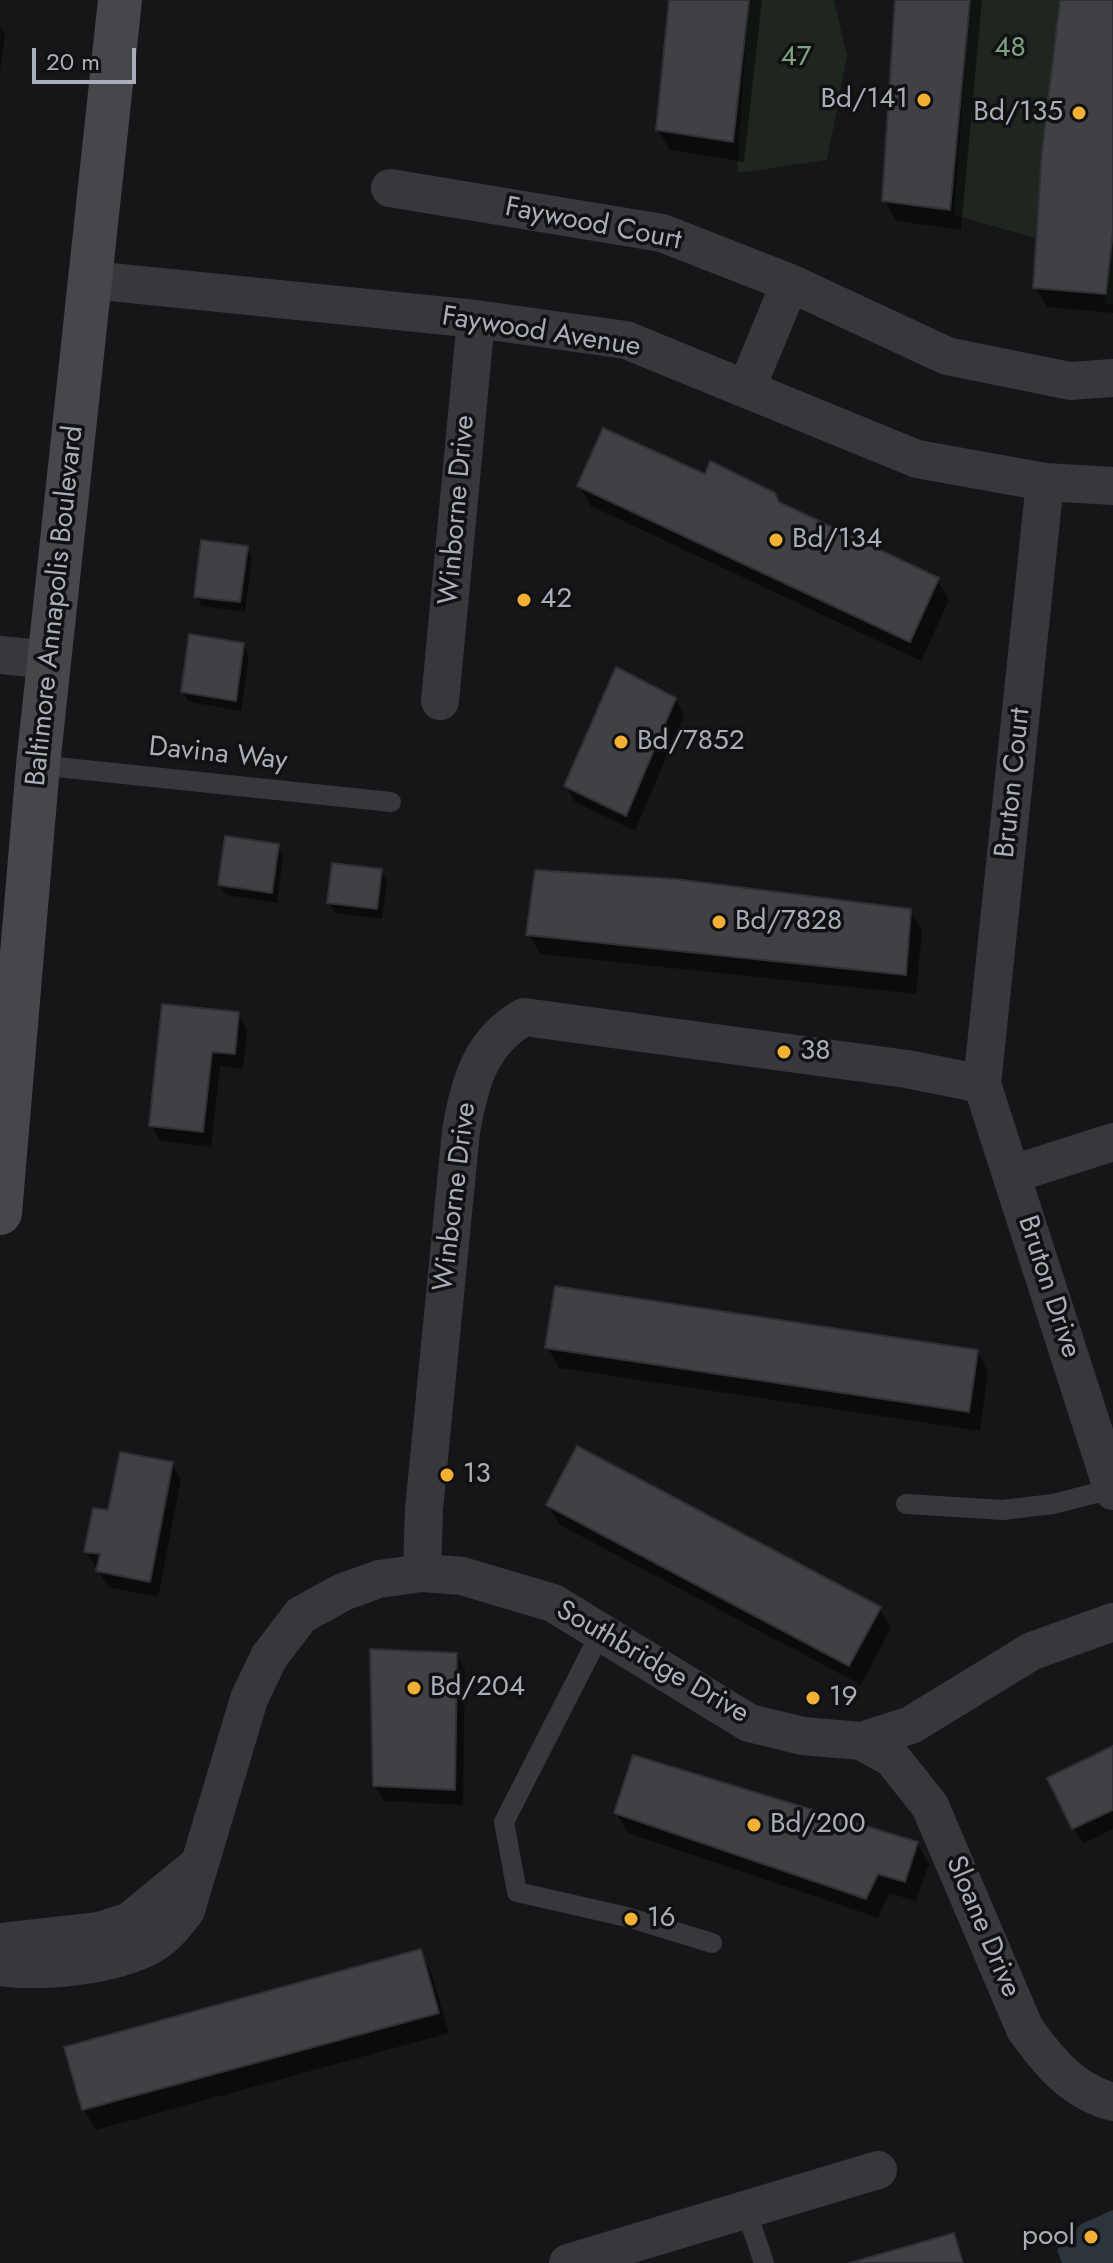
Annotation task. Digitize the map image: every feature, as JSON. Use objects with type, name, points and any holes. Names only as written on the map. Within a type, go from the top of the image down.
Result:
[{"type":"main road","name":"Baltimore Annapolis Boulevard","points":[[0,1213],[38,765],[120,0]]},
{"type":"street","name":"Faywood Court","points":[[390,188],[662,233],[790,283],[947,356],[1070,381],[1113,378]]},
{"type":"street","name":"Faywood Avenue","points":[[91,280],[476,319],[626,340],[917,459],[1045,482],[1113,486]]},
{"type":"street","points":[[747,387],[790,283]]},
{"type":"street","name":"Winborne Drive","points":[[440,701],[476,319]]},
{"type":"street","name":"Bruton Court","points":[[982,1084],[1045,482]]},
{"type":"street","points":[[0,655],[50,660]]},
{"type":"street","name":"Winborne Drive","points":[[422,1573],[424,1509],[461,1131],[471,1079],[487,1048],[504,1028],[524,1017],[907,1069],[982,1084]]},
{"type":"street","name":"Bruton Drive","points":[[982,1084],[1113,1490]]},
{"type":"street","points":[[1013,1174],[1113,1142]]},
{"type":"street","name":"Southbridge Drive","points":[[0,1967],[89,1964],[152,1944],[173,1927],[186,1910],[249,1699],[269,1657],[301,1615],[343,1592],[379,1579],[422,1573],[462,1576],[553,1603],[749,1723],[803,1736],[861,1741],[911,1725],[1032,1651],[1113,1622]]},
{"type":"street","name":"Sloane Drive","points":[[861,1741],[892,1758],[930,1806],[1025,2029],[1048,2061],[1071,2083],[1113,2102]]},
{"type":"street","points":[[0,1942],[99,1931],[130,1921],[198,1865]]},
{"type":"street","points":[[568,2263],[878,2170]]},
{"type":"lane","name":"Davina Way","points":[[38,765],[391,802]]},
{"type":"lane","points":[[906,1504],[1003,1510],[1053,1504],[1113,1490]]},
{"type":"lane","points":[[601,1632],[504,1822],[517,1892],[627,1917],[712,1943]]},
{"type":"lane","points":[[746,2210],[764,2263]]},
{"type":"green space","name":"47","points":[[749,0],[834,0],[847,56],[827,160],[737,173]]},
{"type":"green space","name":"48","points":[[970,0],[1060,0],[1035,238],[954,215]]},
{"type":"green space","points":[[1113,229],[1113,304],[1105,304]]},
{"type":"shaded area","name":"pool","points":[[1113,2210],[1113,2263],[1062,2263],[1057,2250],[1081,2224]]},
{"type":"building","name":"Bd/141","points":[[669,0],[749,0],[733,142],[656,130]]},
{"type":"building","name":"Bd/141","points":[[895,0],[970,0],[950,210],[882,201]]},
{"type":"building","name":"Bd/135","points":[[1060,0],[1113,0],[1113,230],[1106,294],[1033,288],[1042,151]]},
{"type":"building","name":"Bd/134","points":[[603,428],[705,474],[710,461],[775,493],[779,502],[939,578],[910,642],[577,486]]},
{"type":"building","points":[[201,540],[248,546],[240,602],[194,597]]},
{"type":"building","points":[[189,634],[244,643],[236,701],[181,692]]},
{"type":"building","name":"Bd/7852","points":[[616,667],[676,698],[626,816],[564,786]]},
{"type":"building","points":[[225,836],[279,844],[272,893],[218,885]]},
{"type":"building","points":[[332,863],[382,869],[377,909],[327,903]]},
{"type":"building","name":"Bd/7828","points":[[535,870],[675,879],[911,909],[906,975],[526,935]]},
{"type":"building","points":[[162,1004],[239,1012],[235,1054],[212,1052],[203,1132],[149,1126]]},
{"type":"building","points":[[555,1286],[978,1350],[969,1412],[545,1348]]},
{"type":"building","points":[[577,1446],[881,1607],[849,1666],[546,1505]]},
{"type":"building","points":[[120,1452],[173,1462],[150,1582],[96,1571],[100,1554],[84,1552],[93,1508],[108,1510]]},
{"type":"building","name":"Bd/204","points":[[370,1649],[457,1653],[455,1790],[373,1786]]},
{"type":"building","points":[[1113,1746],[1113,1810],[1072,1829],[1047,1778]]},
{"type":"building","name":"Bd/200","points":[[633,1755],[918,1842],[905,1882],[878,1874],[866,1899],[614,1813]]},
{"type":"building","points":[[421,1949],[439,2013],[82,2110],[64,2047]]},
{"type":"building","points":[[954,2233],[963,2263],[849,2263]]},
{"type":"place","name":"Bd/141","points":[[924,100]]},
{"type":"place","name":"Bd/135","points":[[1079,113]]},
{"type":"place","name":"Bd/134","points":[[776,540]]},
{"type":"place","name":"42","points":[[524,600]]},
{"type":"place","name":"Bd/7852","points":[[621,742]]},
{"type":"place","name":"Bd/7828","points":[[719,922]]},
{"type":"place","name":"38","points":[[784,1052]]},
{"type":"place","name":"13","points":[[447,1475]]},
{"type":"place","name":"Bd/204","points":[[414,1688]]},
{"type":"place","name":"19","points":[[813,1698]]},
{"type":"place","name":"Bd/200","points":[[754,1825]]},
{"type":"place","name":"16","points":[[631,1919]]},
{"type":"place","name":"pool","points":[[1091,2237]]}]
